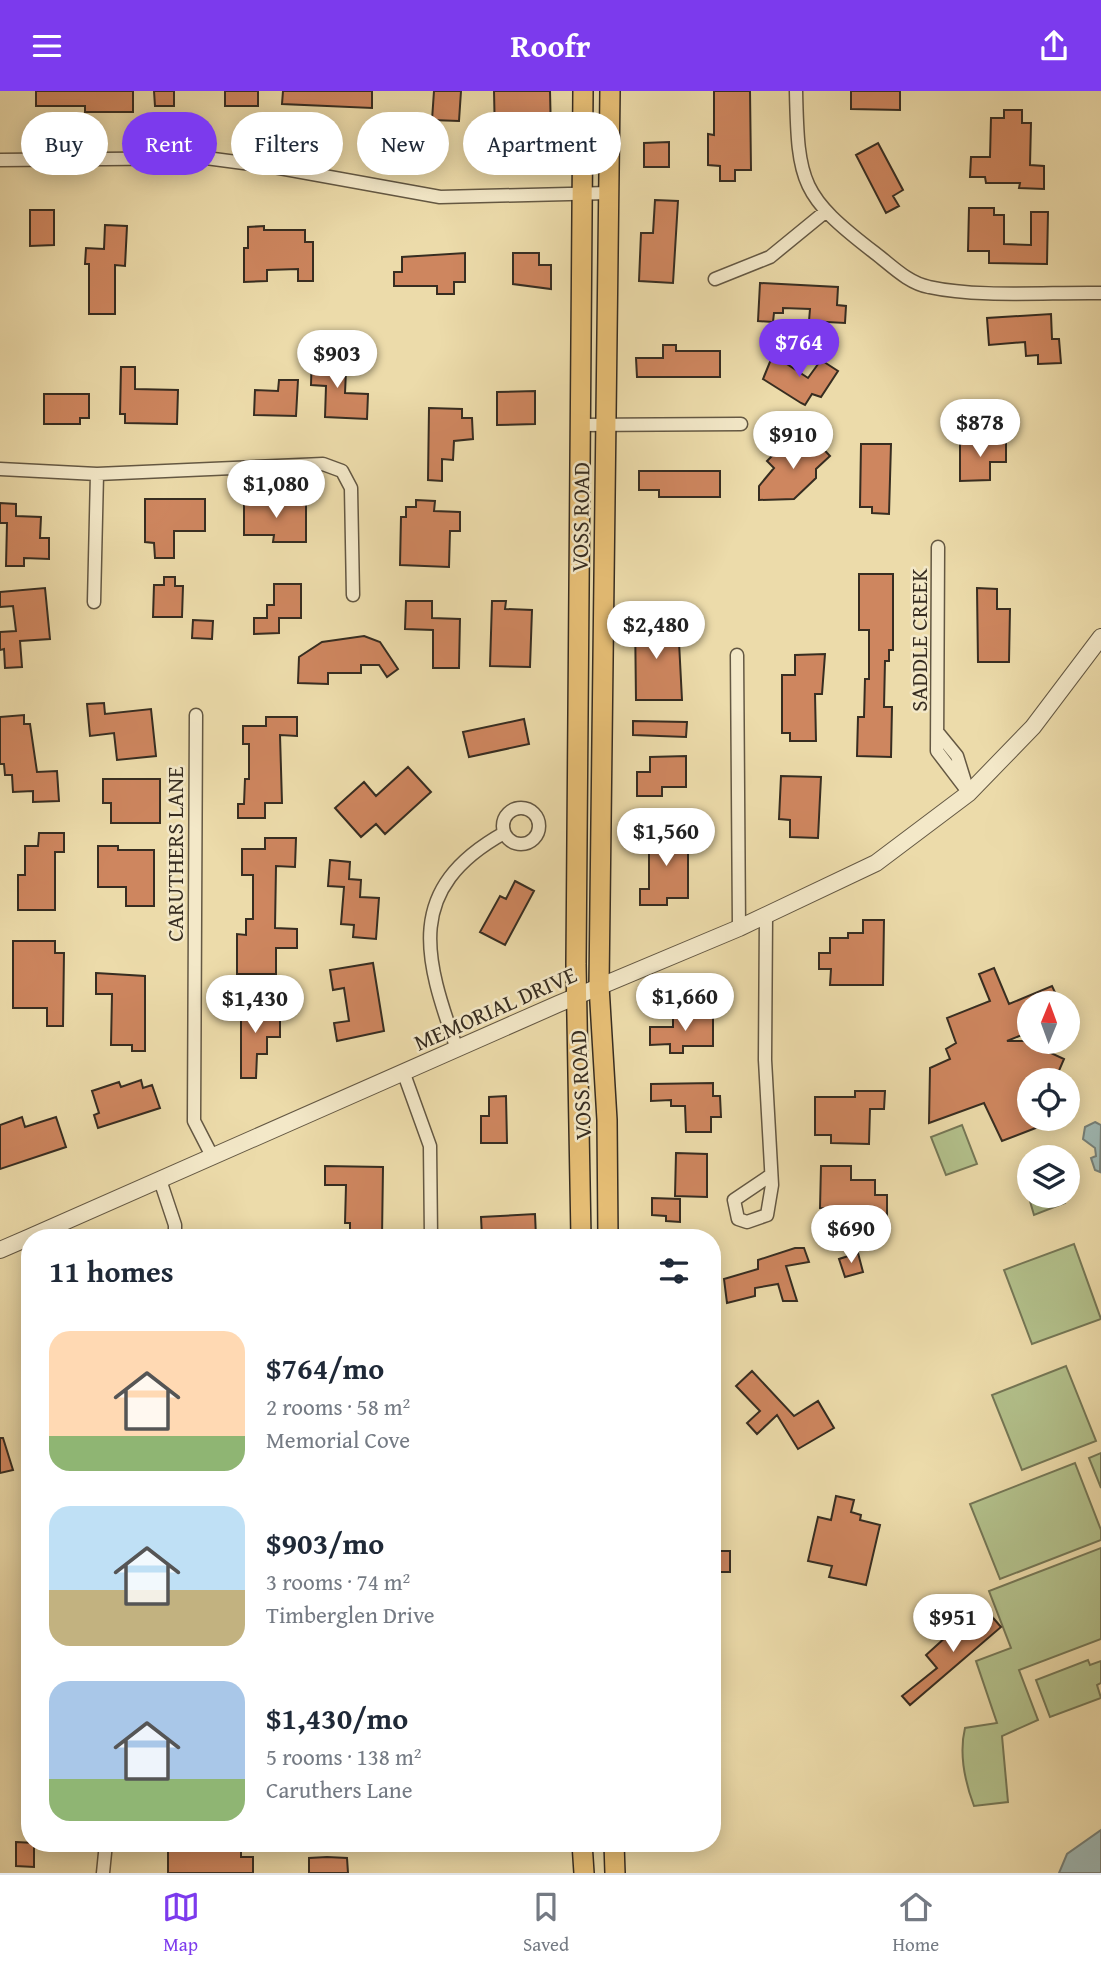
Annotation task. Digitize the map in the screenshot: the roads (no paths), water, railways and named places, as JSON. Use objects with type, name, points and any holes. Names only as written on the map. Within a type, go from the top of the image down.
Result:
[{"type":"main road","name":"VOSS ROAD","points":[[581,1229],[576,996],[578,425],[583,91]]},
{"type":"main road","name":"VOSS ROAD","points":[[608,1229],[607,1120],[599,986],[610,91]]},
{"type":"main road","points":[[583,1852],[584,1873]]},
{"type":"main road","points":[[614,1852],[615,1873]]},
{"type":"street","points":[[796,91],[797,154],[809,191],[841,228],[907,278],[927,287],[958,291],[1101,293]]},
{"type":"street","points":[[0,160],[206,158],[440,197],[609,193]]},
{"type":"street","points":[[715,279],[770,257],[825,212]]},
{"type":"street","points":[[578,425],[741,424]]},
{"type":"street","points":[[0,469],[97,474],[323,464],[342,471],[351,488],[353,594]]},
{"type":"street","points":[[94,602],[97,474]]},
{"type":"street","name":"SADDLE CREEK","points":[[938,547],[937,751],[969,793]]},
{"type":"street","name":"MEMORIAL DRIVE","points":[[48,1229],[576,996],[739,928],[876,863],[969,793],[1033,727],[1101,638]]},
{"type":"street","points":[[737,655],[739,928]]},
{"type":"street","name":"CARUTHERS LANE","points":[[196,715],[194,1121],[212,1156]]},
{"type":"street","points":[[457,1049],[434,986],[430,965],[433,910],[461,863],[477,848],[504,833]]},
{"type":"street","points":[[766,915],[765,1060],[771,1175]]},
{"type":"street","points":[[404,1073],[430,1146],[431,1229]]},
{"type":"street","points":[[160,1180],[175,1229]]},
{"type":"street","name":"MEMORIAL DRIVE","points":[[0,1250],[21,1241]]},
{"type":"street","points":[[103,1873],[105,1852]]},
{"type":"water","points":[[1095,1122],[1101,1125],[1100,1172],[1095,1170],[1091,1158],[1096,1156],[1095,1148],[1083,1139],[1085,1127]]},
{"type":"water","points":[[1101,1830],[1101,1873],[1059,1873],[1067,1854]]}]
